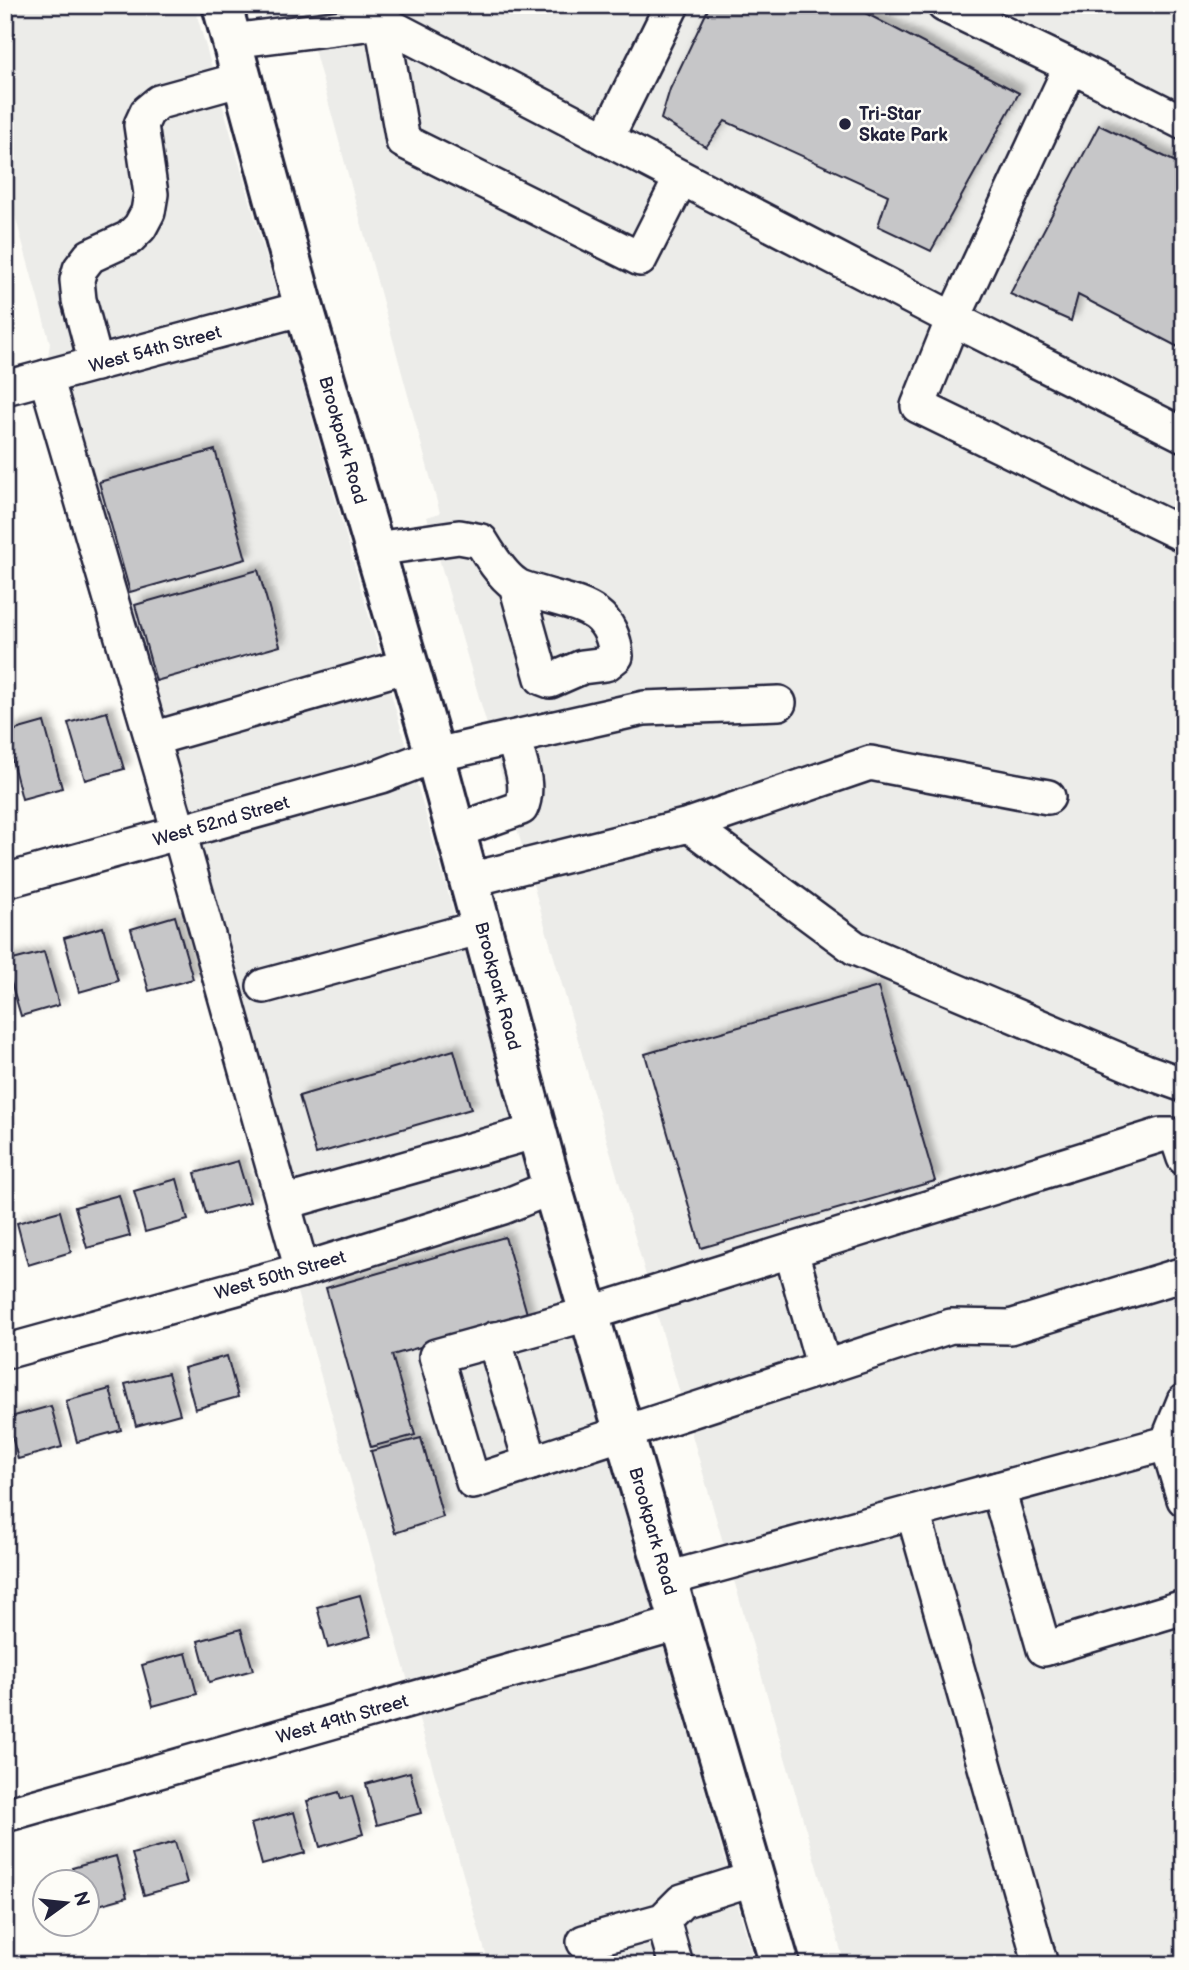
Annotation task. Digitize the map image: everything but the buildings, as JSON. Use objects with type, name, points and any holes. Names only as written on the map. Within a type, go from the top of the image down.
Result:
[{"type":"main road","name":"Brookpark Road","points":[[226,23],[304,308],[435,755],[552,1187],[780,1965]]},
{"type":"street","points":[[606,139],[672,5]]},
{"type":"street","points":[[944,5],[1184,123]]},
{"type":"street","points":[[376,13],[403,141],[640,259],[681,178]]},
{"type":"street","points":[[226,23],[376,13],[606,139],[1184,435]]},
{"type":"street","points":[[1072,66],[953,319],[918,406],[1184,535]]},
{"type":"street","points":[[96,364],[79,300],[80,269],[90,256],[129,238],[140,227],[148,212],[151,194],[141,125],[147,112],[159,102],[242,79]]},
{"type":"street","name":"West 54th Street","points":[[5,388],[304,308]]},
{"type":"street","points":[[46,377],[179,832],[302,1270]]},
{"type":"street","points":[[375,549],[459,537],[481,541],[493,560],[516,585]]},
{"type":"street","points":[[152,739],[409,665]]},
{"type":"street","name":"West 52nd Street","points":[[5,881],[380,776],[435,755],[644,708],[779,703]]},
{"type":"street","points":[[456,831],[522,808],[526,798],[525,786],[513,738]]},
{"type":"street","points":[[469,880],[689,825],[870,762],[1048,797]]},
{"type":"street","points":[[689,825],[855,948],[1132,1066],[1184,1085]]},
{"type":"street","points":[[264,986],[482,927]]},
{"type":"street","points":[[283,1203],[537,1131]]},
{"type":"street","points":[[1184,1158],[1178,1140],[1172,1135],[1161,1135],[589,1314],[436,1356],[473,1482],[951,1326],[1010,1327],[1184,1274]]},
{"type":"street","name":"West 50th Street","points":[[5,1352],[302,1270],[503,1207],[552,1187]]},
{"type":"street","points":[[791,1251],[824,1368]]},
{"type":"street","points":[[495,1339],[531,1463]]},
{"type":"street","points":[[1184,1401],[1167,1443],[1184,1499]]},
{"type":"street","points":[[667,1579],[1167,1443]]},
{"type":"street","points":[[998,1489],[1044,1649],[1184,1607]]},
{"type":"street","points":[[913,1512],[1041,1965]]},
{"type":"street","name":"West 49th Street","points":[[5,1815],[679,1623]]},
{"type":"street","points":[[584,1942],[663,1920],[682,1901],[755,1878]]},
{"type":"street","points":[[663,1920],[676,1965]]},
{"type":"shaded area","points":[[5,5],[194,5],[755,1965],[489,1965],[42,399],[50,343],[5,179]]},
{"type":"shaded area","points":[[302,5],[1184,5],[1184,1965],[845,1965],[427,517],[440,513]]},
{"type":"place","name":"Tri-Star Skate Park","points":[[845,124]]}]
